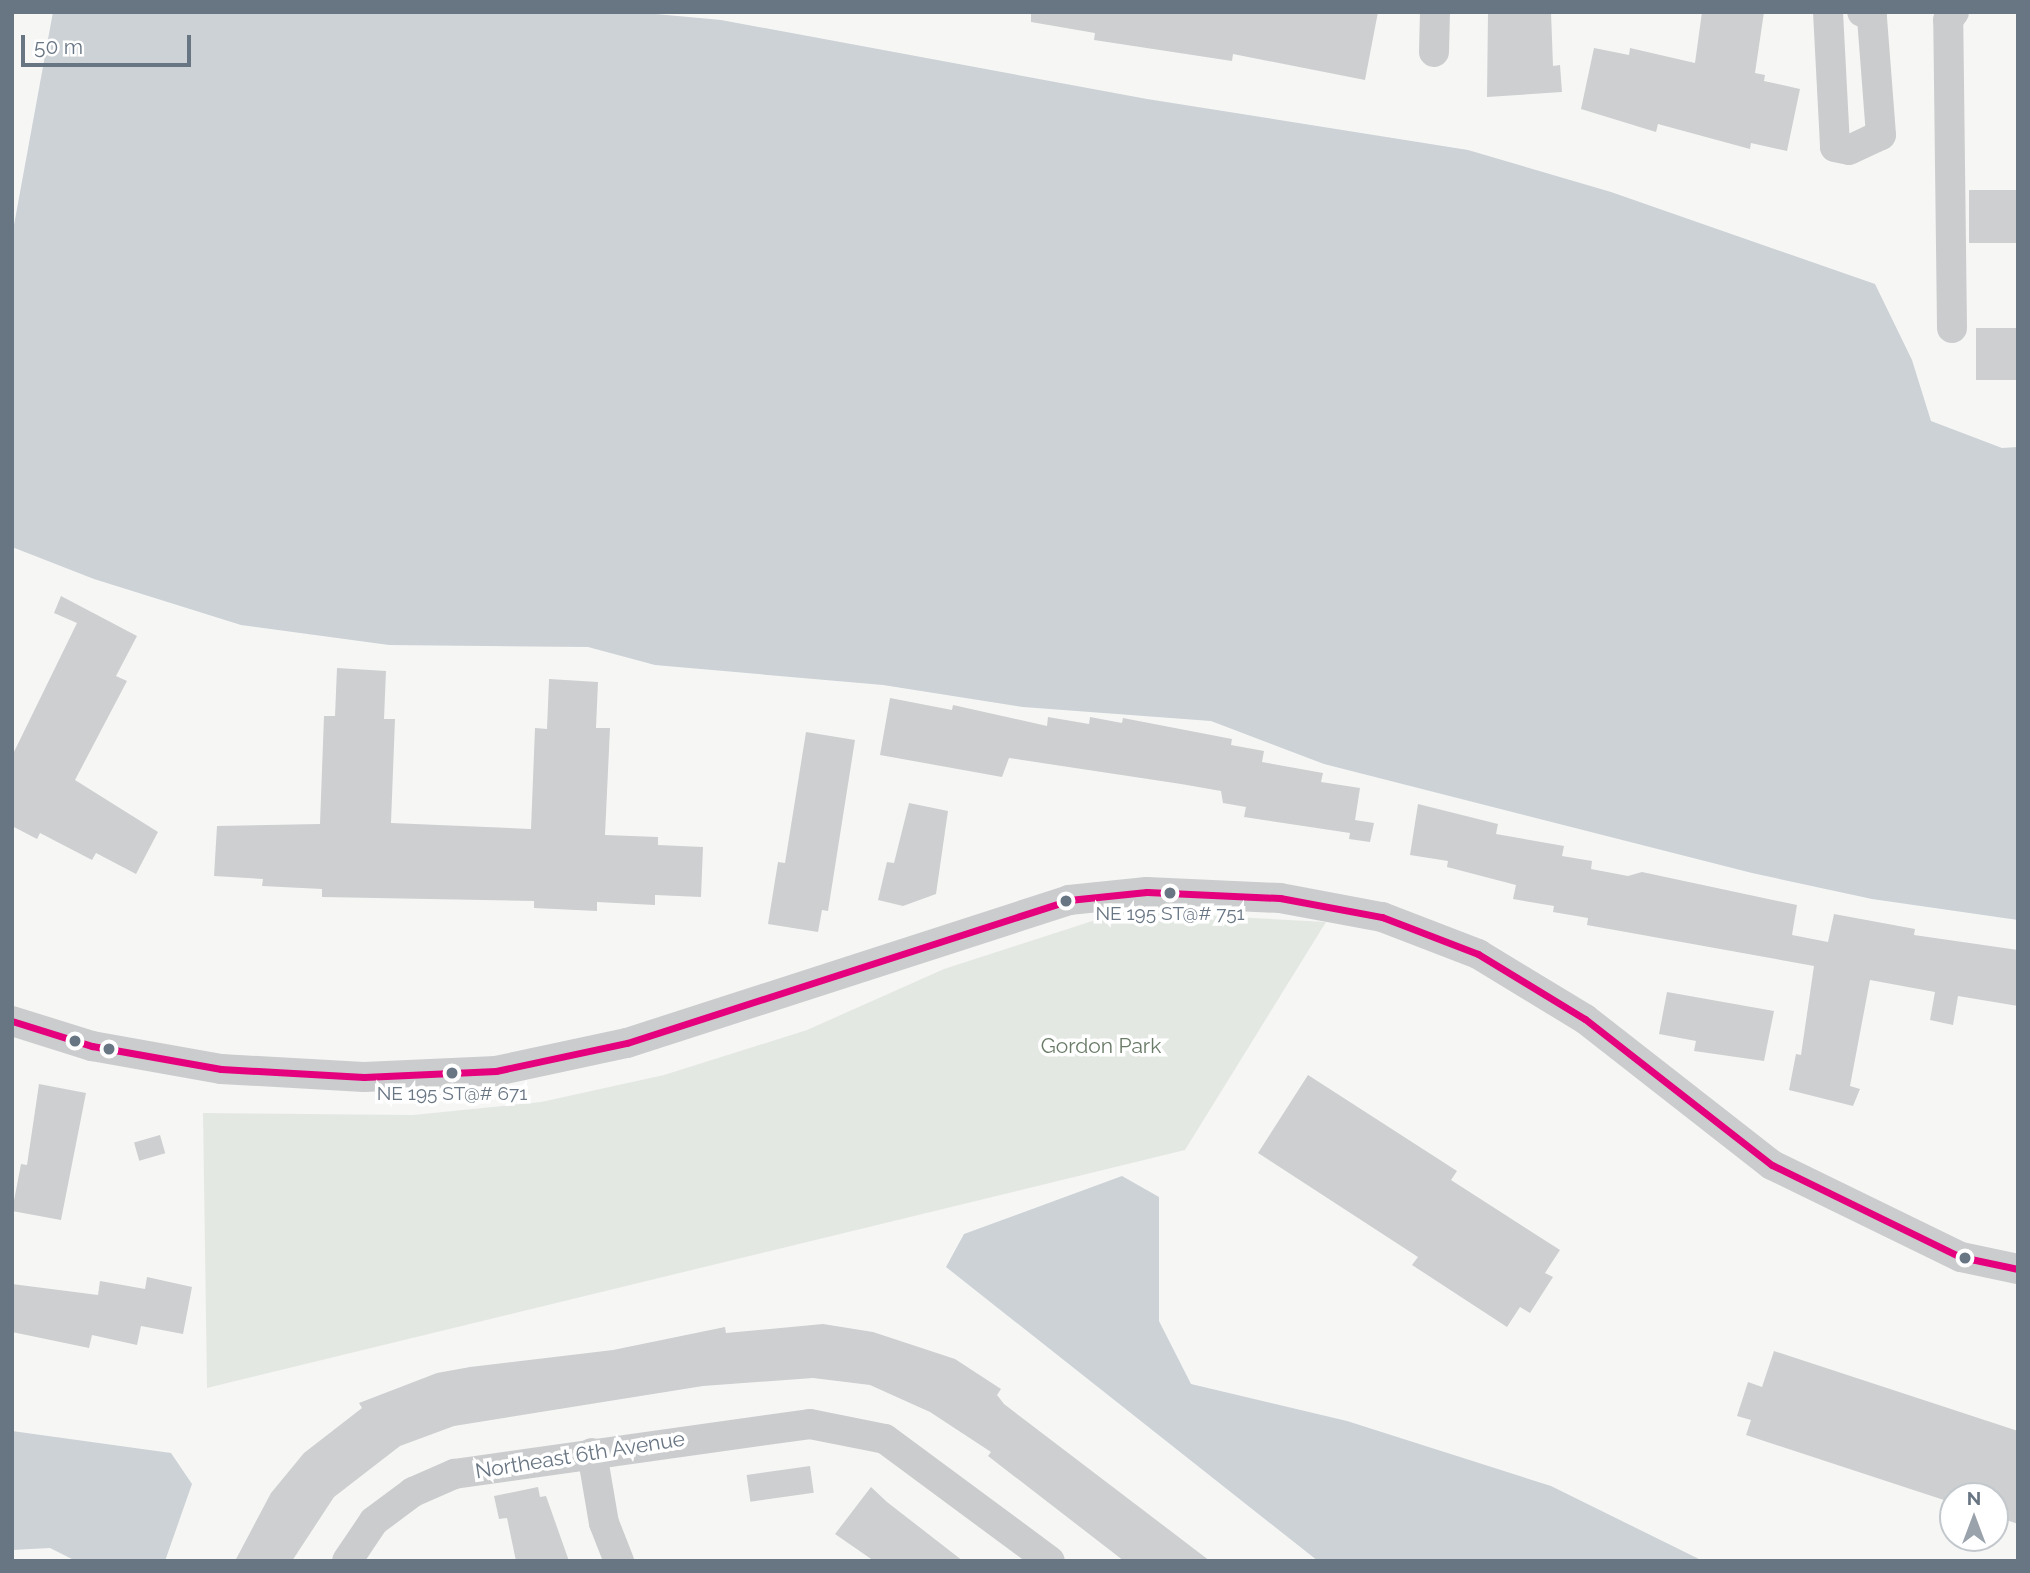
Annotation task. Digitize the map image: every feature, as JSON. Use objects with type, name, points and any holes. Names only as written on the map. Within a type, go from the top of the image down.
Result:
[{"type":"street","points":[[1434,52],[1435,12]]},
{"type":"street","points":[[1828,12],[1835,147],[1849,150],[1881,135],[1872,17],[1862,12]]},
{"type":"street","points":[[1952,328],[1948,20],[1954,12]]},
{"type":"street","points":[[12,1021],[92,1046],[221,1069],[364,1077],[496,1070],[627,1043],[1069,900],[1147,892],[1280,898],[1382,917],[1478,954],[1586,1019],[1772,1165],[1961,1257],[2018,1269]]},
{"type":"street","name":"Northeast 6th Avenue","points":[[347,1561],[373,1521],[413,1492],[454,1474],[779,1426],[846,1429],[885,1439],[1050,1561]]},
{"type":"street","points":[[592,1453],[604,1523],[619,1561]]},
{"type":"green space","name":"Gordon Park","points":[[1123,911],[1326,922],[1185,1150],[207,1388],[203,1113],[413,1115],[541,1102],[664,1075],[807,1030],[944,969]]},
{"type":"shaded area","points":[[53,12],[634,12],[721,20],[1147,99],[1468,150],[1611,192],[1875,284],[1912,360],[1931,421],[2002,448],[2018,447],[2018,920],[1872,899],[1752,873],[1324,764],[1211,721],[1023,707],[883,685],[655,665],[588,647],[389,645],[241,625],[94,579],[12,547],[12,236]]},
{"type":"shaded area","points":[[1122,1176],[1159,1197],[1159,1321],[1191,1384],[1347,1421],[1551,1486],[1703,1561],[1318,1561],[946,1267],[964,1234]]},
{"type":"shaded area","points":[[12,1431],[171,1453],[192,1484],[165,1561],[76,1561],[50,1548],[12,1550]]},
{"type":"building","points":[[1031,12],[1378,12],[1365,80],[1233,54],[1232,61],[1094,40],[1095,33],[1031,22]]},
{"type":"building","points":[[1488,12],[1551,12],[1553,66],[1560,65],[1562,92],[1487,97]]},
{"type":"building","points":[[1702,12],[1764,12],[1755,73],[1765,75],[1764,81],[1800,89],[1787,151],[1751,143],[1750,149],[1658,124],[1656,132],[1581,109],[1594,48],[1629,55],[1630,48],[1695,63]]},
{"type":"building","points":[[1969,190],[2018,190],[2018,243],[1969,243]]},
{"type":"building","points":[[1976,328],[2018,328],[2018,380],[1976,380]]},
{"type":"building","points":[[61,596],[137,636],[116,676],[127,681],[75,780],[158,832],[136,874],[96,853],[92,860],[40,833],[37,839],[12,826],[12,756],[77,623],[54,613]]},
{"type":"building","points":[[337,668],[386,671],[384,719],[395,719],[391,823],[531,829],[535,728],[547,729],[549,679],[598,682],[596,728],[610,728],[605,835],[658,837],[658,845],[703,847],[701,897],[655,895],[655,905],[597,902],[597,911],[534,908],[534,901],[322,897],[322,889],[262,886],[263,879],[214,876],[217,826],[320,824],[324,716],[335,716]]},
{"type":"building","points":[[890,698],[952,710],[953,705],[1047,726],[1048,717],[1089,724],[1090,717],[1122,723],[1123,718],[1232,739],[1231,745],[1264,751],[1262,762],[1323,773],[1321,782],[1360,788],[1355,820],[1374,823],[1370,842],[1349,839],[1350,833],[1244,817],[1246,807],[1223,803],[1221,791],[1009,758],[1002,777],[880,755]]},
{"type":"building","points":[[806,732],[855,740],[828,911],[822,910],[818,932],[768,924],[778,862],[785,863]]},
{"type":"building","points":[[909,803],[948,811],[936,894],[903,906],[878,900],[887,862],[894,863]]},
{"type":"building","points":[[1418,804],[1498,824],[1496,834],[1564,846],[1562,856],[1592,861],[1591,869],[1628,876],[1642,872],[1797,905],[1792,935],[1828,942],[1834,914],[1915,929],[1914,935],[2018,950],[2018,1006],[1958,996],[1953,1025],[1930,1020],[1935,992],[1870,980],[1850,1086],[1860,1089],[1853,1106],[1789,1090],[1796,1054],[1801,1055],[1814,966],[1587,925],[1588,918],[1553,912],[1554,906],[1513,899],[1516,885],[1447,867],[1448,861],[1410,855]]},
{"type":"building","points":[[1667,992],[1774,1011],[1764,1061],[1694,1051],[1696,1041],[1659,1034]]},
{"type":"building","points":[[1308,1075],[1457,1171],[1451,1180],[1560,1250],[1545,1273],[1553,1277],[1530,1313],[1520,1307],[1507,1327],[1412,1265],[1418,1257],[1258,1153]]},
{"type":"building","points":[[39,1084],[86,1093],[61,1220],[12,1211],[21,1164],[27,1165]]},
{"type":"building","points":[[160,1135],[165,1153],[139,1161],[134,1142]]},
{"type":"building","points":[[147,1277],[192,1287],[183,1334],[141,1326],[137,1345],[92,1335],[89,1348],[12,1332],[12,1284],[98,1295],[100,1281],[145,1289]]},
{"type":"building","points":[[823,1324],[873,1332],[955,1359],[1001,1389],[997,1395],[1004,1404],[1210,1561],[1124,1561],[988,1456],[991,1452],[930,1412],[870,1385],[813,1378],[703,1386],[454,1426],[400,1446],[334,1497],[292,1561],[235,1561],[271,1493],[304,1453],[362,1408],[359,1403],[437,1373],[470,1367],[613,1350],[725,1327],[726,1333]]},
{"type":"building","points":[[1774,1351],[2018,1431],[2018,1524],[2009,1521],[2009,1482],[1939,1482],[1939,1498],[1746,1435],[1751,1420],[1737,1416],[1748,1382],[1762,1387]]},
{"type":"building","points":[[810,1466],[814,1493],[750,1502],[747,1475]]},
{"type":"building","points":[[538,1487],[540,1497],[546,1496],[569,1561],[516,1561],[507,1518],[499,1519],[494,1496]]},
{"type":"building","points":[[871,1487],[963,1561],[874,1561],[835,1534]]},
{"type":"transit line","points":[[12,1021],[92,1046],[221,1069],[364,1077],[496,1071],[627,1043],[1069,900],[1147,892],[1280,898],[1382,917],[1478,954],[1585,1019],[1772,1165],[1961,1257],[2018,1269]]},
{"type":"place","name":"NE 195 ST@# 751","points":[[1170,893]]},
{"type":"place","name":"NE 195 ST@# 671","points":[[452,1073]]}]
